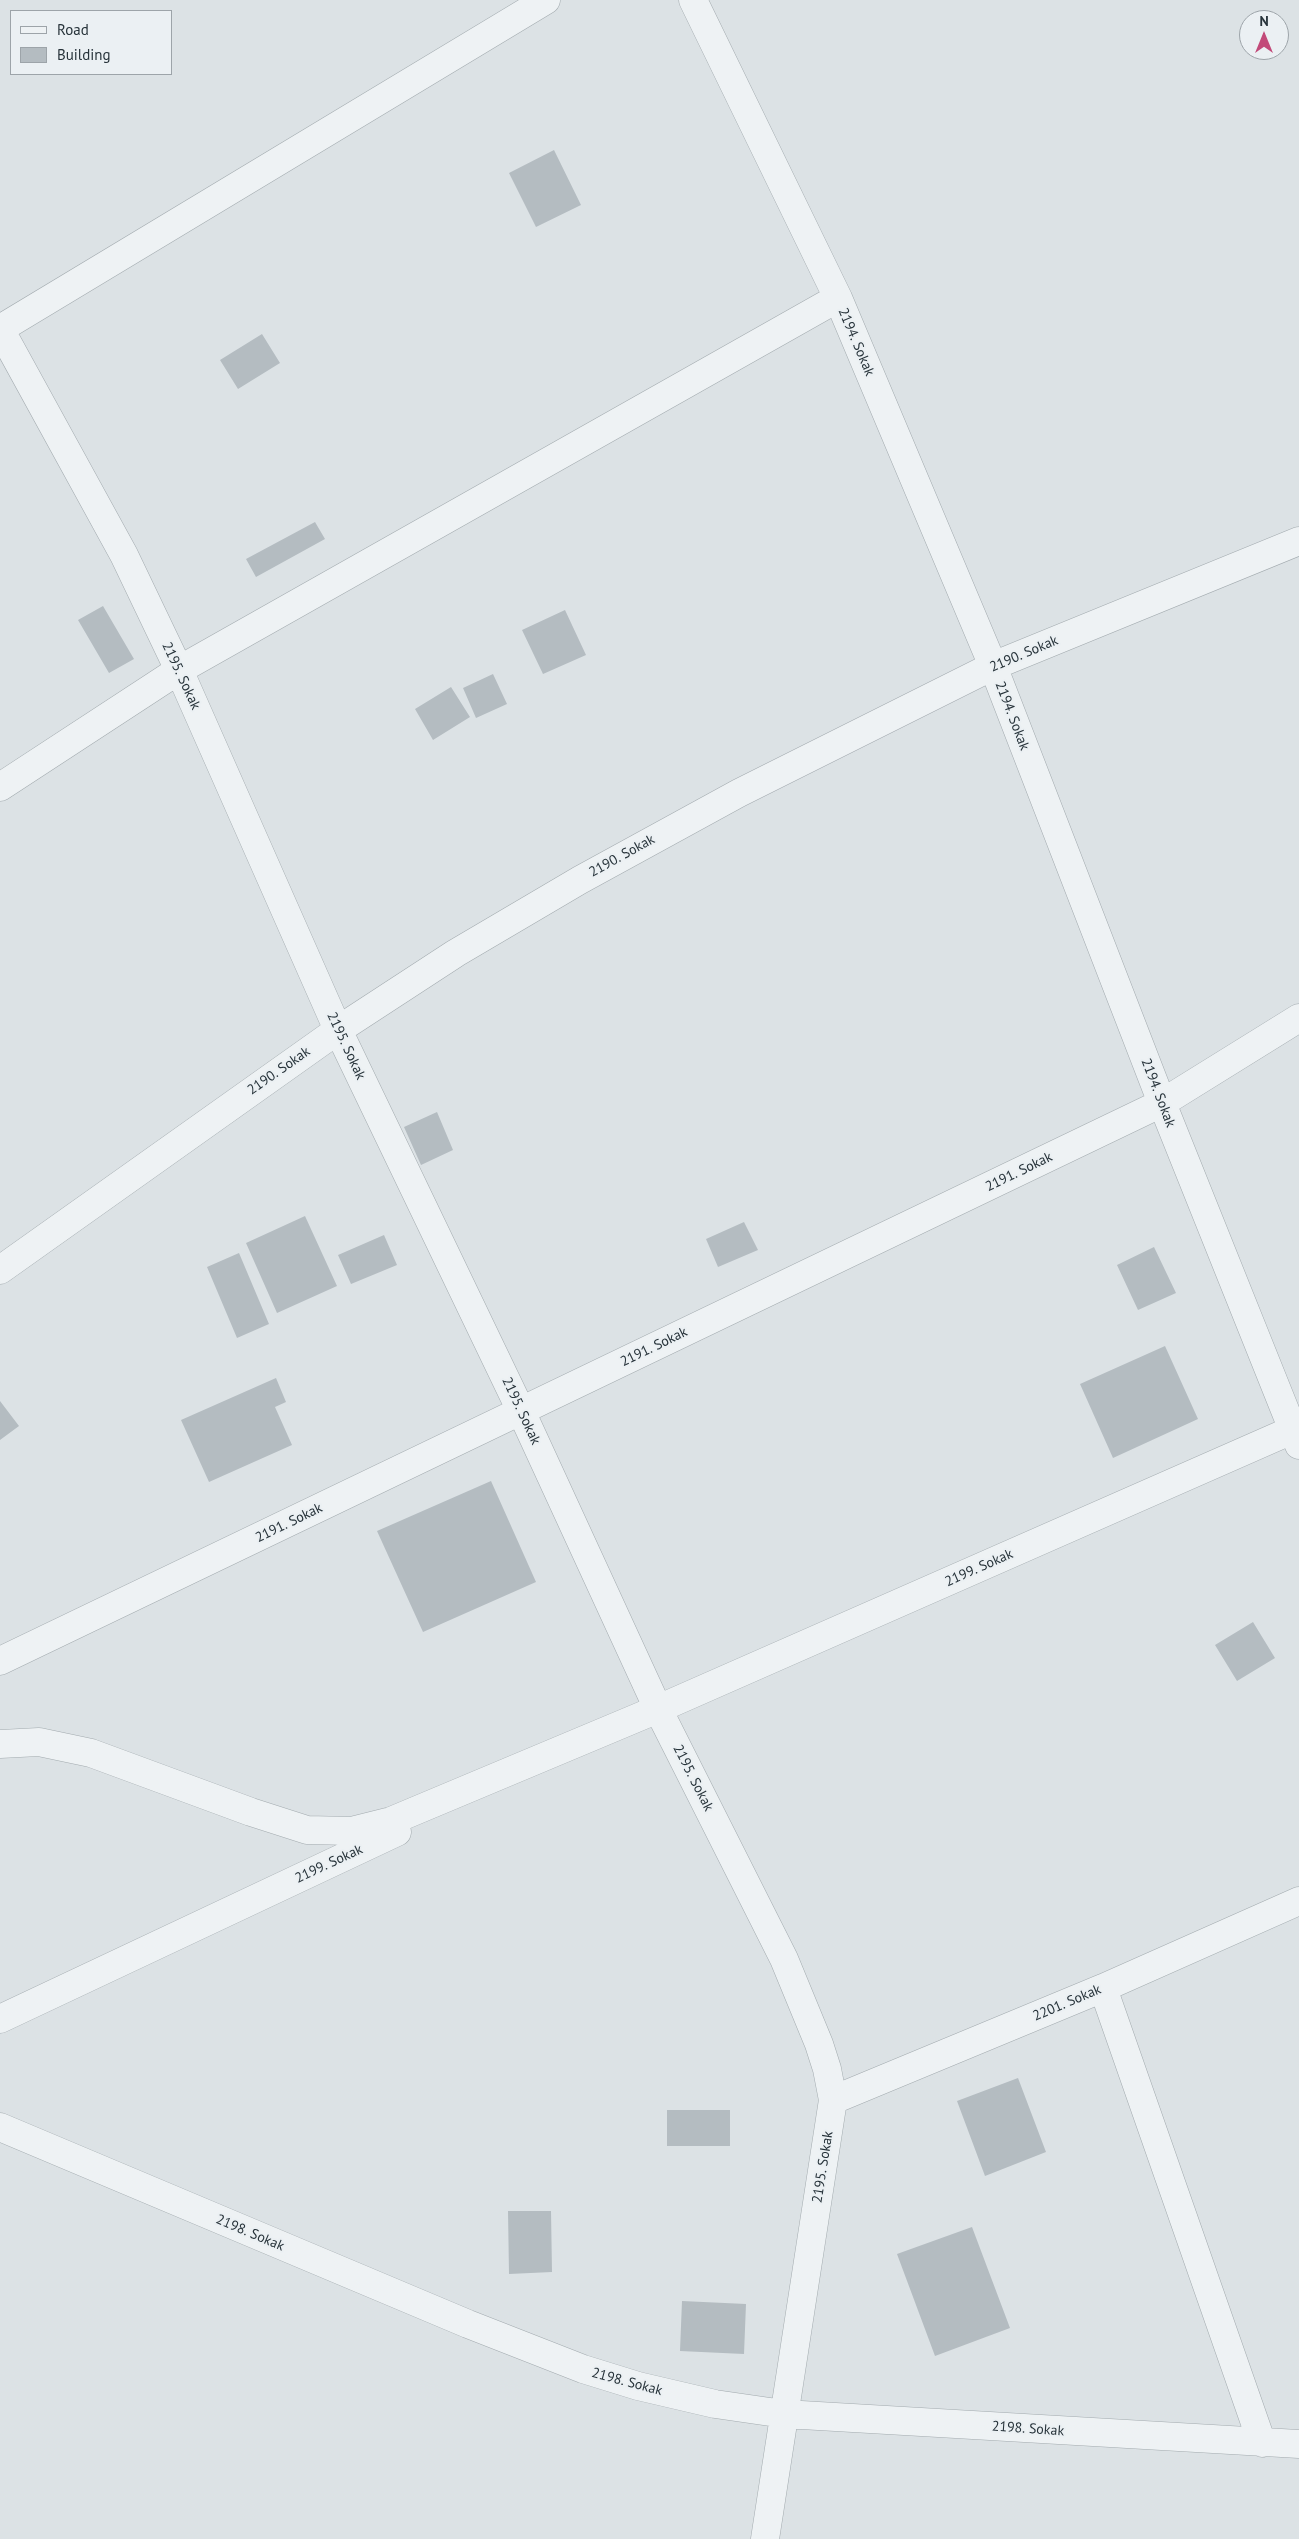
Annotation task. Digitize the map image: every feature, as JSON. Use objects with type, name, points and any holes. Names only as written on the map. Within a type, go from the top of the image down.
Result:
[{"type":"street","points":[[0,329],[546,0]]},
{"type":"street","name":"2194. Sokak","points":[[693,0],[838,298],[993,666],[1162,1103],[1297,1434]]},
{"type":"street","points":[[0,787],[179,670],[838,298]]},
{"type":"street","name":"2195. Sokak","points":[[0,329],[124,555],[179,670],[338,1030],[521,1411],[658,1709],[784,1959],[819,2044],[827,2069],[833,2100],[765,2539]]},
{"type":"street","name":"2190. Sokak","points":[[0,1270],[338,1030],[456,953],[580,880],[739,793],[993,666],[1299,541]]},
{"type":"street","name":"2191. Sokak","points":[[0,1661],[1162,1103],[1299,1018]]},
{"type":"street","name":"2199. Sokak","points":[[0,1744],[39,1742],[91,1753],[250,1812],[307,1830],[352,1831],[391,1821],[658,1709],[1297,1434]]},
{"type":"street","name":"2199. Sokak","points":[[0,2019],[658,1709]]},
{"type":"street","name":"2201. Sokak","points":[[833,2100],[1103,1988],[1299,1901]]},
{"type":"street","points":[[1103,1988],[1262,2443]]},
{"type":"street","name":"2198. Sokak","points":[[0,2127],[468,2324],[583,2370],[638,2386],[715,2404],[784,2414],[1299,2444]]},
{"type":"building","points":[[554,150],[581,205],[536,227],[509,173]]},
{"type":"building","points":[[262,334],[280,363],[238,389],[220,360]]},
{"type":"building","points":[[315,522],[325,539],[256,577],[246,559]]},
{"type":"building","points":[[103,606],[134,659],[109,673],[78,620]]},
{"type":"building","points":[[565,610],[586,655],[543,674],[522,630]]},
{"type":"building","points":[[493,674],[507,704],[476,718],[463,688]]},
{"type":"building","points":[[451,687],[470,717],[433,740],[415,709]]},
{"type":"building","points":[[437,1112],[453,1150],[421,1165],[404,1127]]},
{"type":"building","points":[[305,1216],[337,1286],[277,1313],[246,1243]]},
{"type":"building","points":[[744,1222],[758,1250],[718,1267],[706,1239]]},
{"type":"building","points":[[384,1235],[397,1265],[351,1284],[338,1255]]},
{"type":"building","points":[[1154,1247],[1176,1293],[1138,1310],[1117,1265]]},
{"type":"building","points":[[239,1253],[269,1324],[237,1338],[207,1267]]},
{"type":"building","points":[[1165,1346],[1198,1419],[1113,1458],[1080,1384]]},
{"type":"building","points":[[276,1378],[286,1402],[275,1407],[292,1445],[209,1482],[181,1420]]},
{"type":"building","points":[[0,1401],[19,1426],[0,1440]]},
{"type":"building","points":[[491,1481],[536,1582],[423,1632],[377,1531]]},
{"type":"building","points":[[1253,1622],[1275,1658],[1237,1681],[1215,1645]]},
{"type":"building","points":[[1018,2078],[1046,2152],[985,2176],[957,2101]]},
{"type":"building","points":[[667,2110],[730,2110],[730,2146],[667,2146]]},
{"type":"building","points":[[508,2211],[551,2211],[552,2272],[509,2274]]},
{"type":"building","points":[[972,2227],[1010,2328],[935,2356],[897,2254]]},
{"type":"building","points":[[682,2301],[746,2304],[744,2354],[680,2351]]}]
